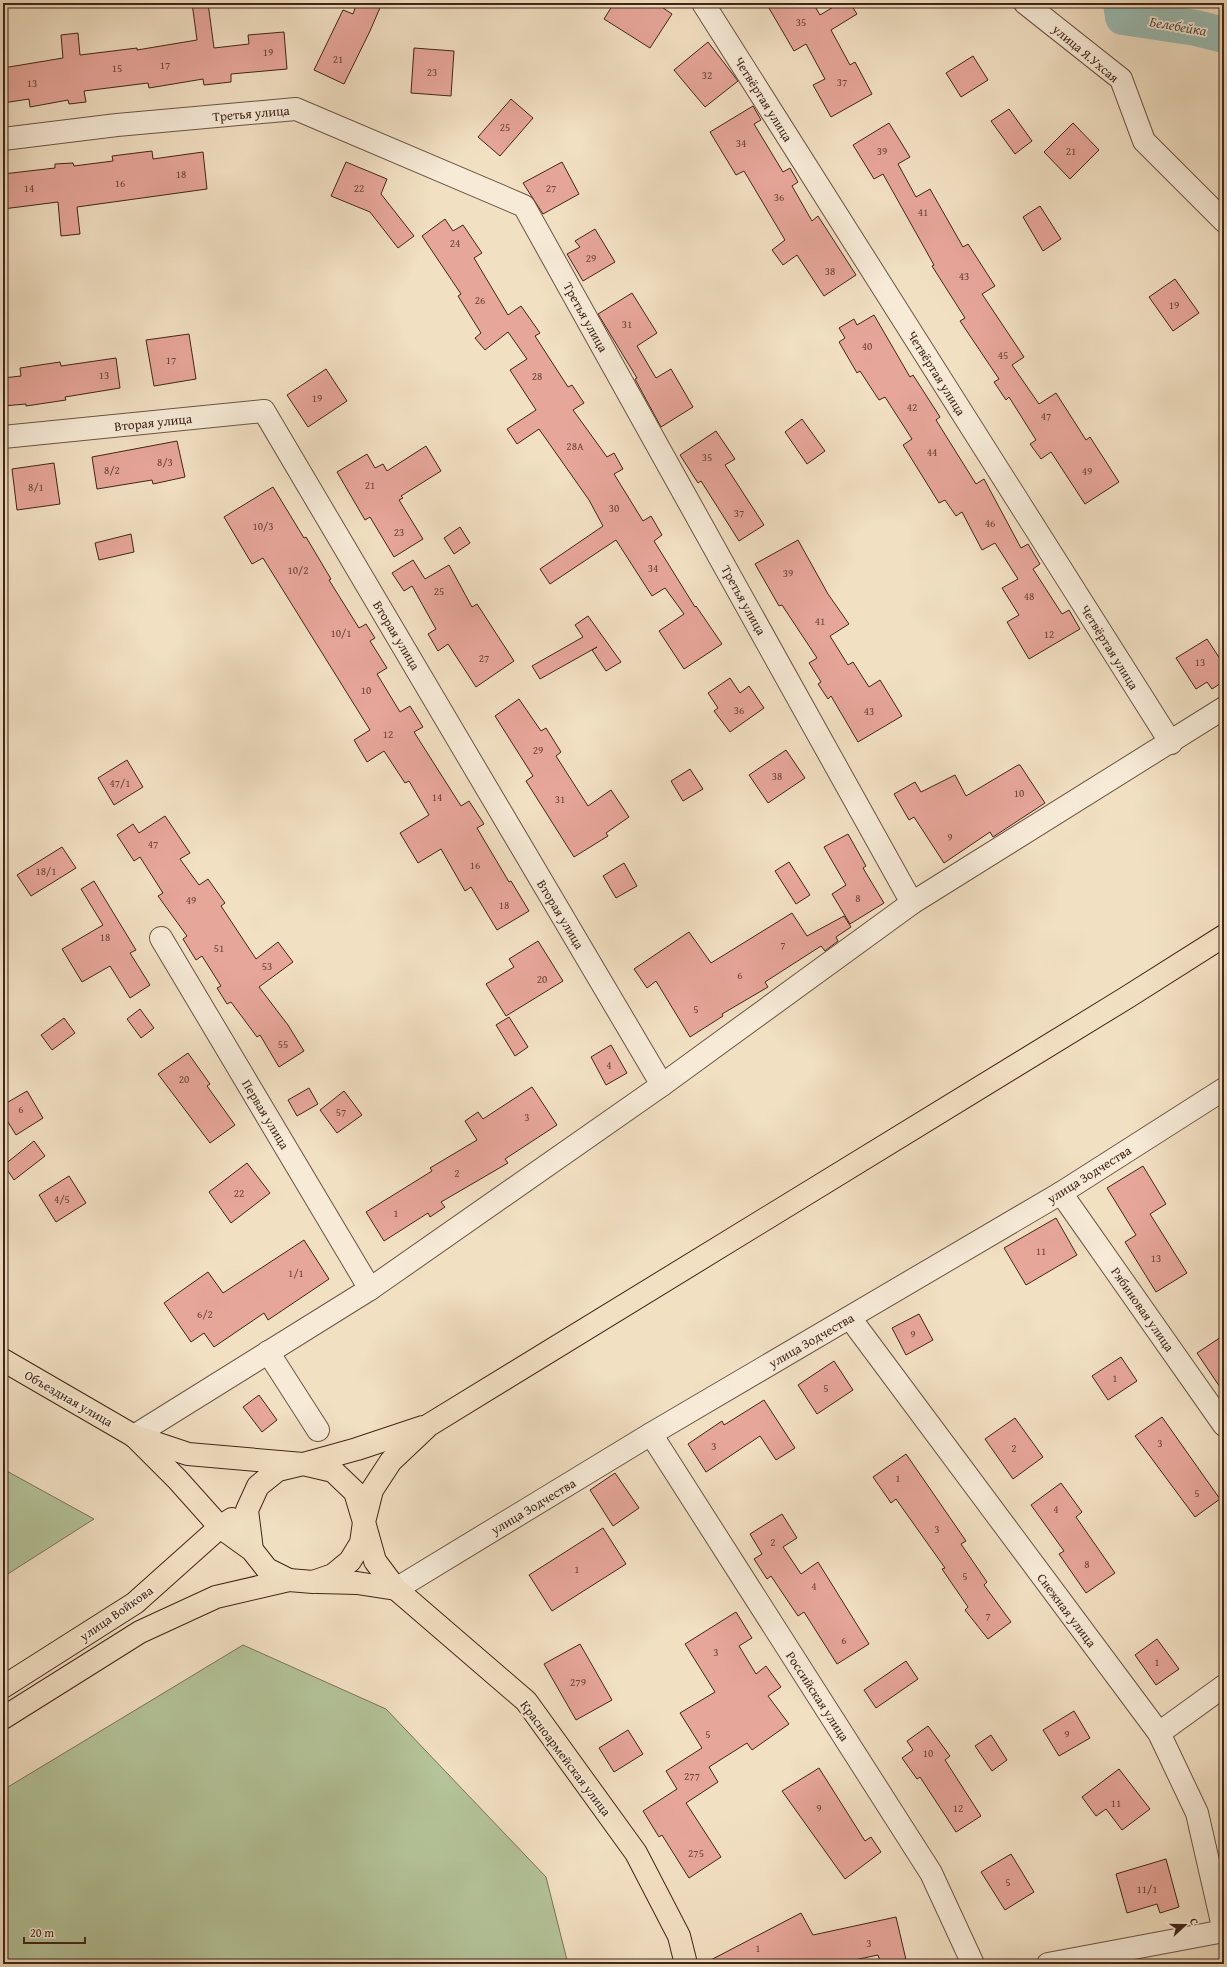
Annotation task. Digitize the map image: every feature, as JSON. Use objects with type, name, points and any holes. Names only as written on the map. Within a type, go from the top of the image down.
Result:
[{"type":"main road","points":[[313,1582],[333,1575],[350,1561],[361,1543],[364,1522],[372,1490],[391,1461],[429,1425],[1120,1002],[1224,936]]},
{"type":"main road","name":"Объездная улица","points":[[3,1360],[134,1436]]},
{"type":"main road","points":[[252,1550],[247,1510],[258,1486],[278,1470],[357,1449],[429,1425]]},
{"type":"main road","points":[[134,1436],[188,1454],[303,1464],[333,1471],[355,1492],[364,1522]]},
{"type":"main road","points":[[134,1436],[177,1479],[220,1527],[252,1550],[267,1569],[289,1580],[357,1583],[396,1589]]},
{"type":"main road","name":"улица Войкова","points":[[3,1687],[135,1603],[220,1527],[247,1510]]},
{"type":"main road","name":"Красноармейская улица","points":[[364,1522],[375,1562],[396,1589],[526,1701],[636,1853],[679,1936],[686,1964]]},
{"type":"main road","name":"улица Войкова","points":[[3,1718],[140,1632],[216,1597],[289,1580]]},
{"type":"street","name":"Четвёртая улица","points":[[703,3],[1171,743]]},
{"type":"street","name":"улица Я.Ухсая","points":[[1025,3],[1121,80],[1144,141],[1224,221]]},
{"type":"street","name":"Третья улица","points":[[3,140],[116,125],[296,109],[524,206],[912,903]]},
{"type":"street","name":"Вторая улица","points":[[3,437],[264,411],[662,1085]]},
{"type":"street","points":[[134,1436],[370,1289],[662,1085],[912,903],[1171,743],[1224,708]]},
{"type":"street","name":"Первая улица","points":[[161,938],[370,1289]]},
{"type":"street","name":"улица Зодчества","points":[[396,1589],[652,1434],[1061,1193],[1224,1088]]},
{"type":"street","name":"Рябиновая улица","points":[[1061,1193],[1224,1425]]},
{"type":"street","name":"Снежная улица","points":[[850,1318],[1159,1733],[1196,1813],[1224,1931]]},
{"type":"street","points":[[268,1352],[318,1430]]},
{"type":"street","name":"Российская улица","points":[[652,1434],[931,1873],[973,1964]]},
{"type":"street","points":[[1159,1733],[1224,1686]]},
{"type":"street","points":[[1048,1964],[1224,1931]]},
{"type":"green space","points":[[3,1469],[94,1519],[3,1577]]},
{"type":"green space","points":[[243,1645],[386,1709],[546,1877],[568,1964],[3,1964],[3,1790]]},
{"type":"building","points":[[192,3],[208,3],[214,48],[249,44],[248,35],[284,32],[287,69],[231,74],[231,82],[204,85],[203,79],[149,88],[148,83],[84,91],[86,102],[69,104],[68,100],[30,107],[29,99],[3,103],[3,68],[63,58],[61,35],[78,33],[80,55],[137,48],[137,50],[197,40]]},
{"type":"building","points":[[357,3],[382,3],[344,84],[314,70],[343,10],[353,14]]},
{"type":"building","points":[[614,3],[656,3],[672,14],[650,48],[604,19]]},
{"type":"building","points":[[766,3],[813,3],[820,15],[840,3],[850,3],[857,14],[831,30],[850,65],[855,62],[872,94],[831,117],[813,85],[825,79],[806,44],[794,51]]},
{"type":"building","points":[[708,42],[738,81],[705,107],[674,70]]},
{"type":"building","points":[[414,48],[454,51],[451,96],[411,93]]},
{"type":"building","points":[[973,56],[988,80],[961,97],[946,73]]},
{"type":"building","points":[[511,99],[533,118],[500,156],[478,137]]},
{"type":"building","points":[[753,106],[761,120],[754,124],[783,172],[790,168],[798,182],[792,186],[812,221],[818,216],[856,275],[824,296],[797,255],[783,265],[772,250],[785,240],[744,171],[736,175],[710,132]]},
{"type":"building","points":[[1009,109],[1032,141],[1015,154],[991,121]]},
{"type":"building","points":[[889,123],[910,157],[898,164],[916,197],[930,189],[963,247],[968,244],[995,286],[982,294],[1024,357],[1012,365],[1039,404],[1056,393],[1086,440],[1090,437],[1119,482],[1085,504],[1051,452],[1041,459],[1030,444],[1036,440],[1009,397],[1006,400],[994,382],[999,379],[960,321],[965,318],[932,266],[934,265],[883,174],[874,179],[853,145]]},
{"type":"building","points":[[1073,123],[1099,150],[1070,179],[1044,152]]},
{"type":"building","points":[[152,151],[153,159],[203,152],[207,189],[77,207],[80,234],[61,236],[58,202],[3,209],[3,174],[55,168],[55,164],[73,163],[74,166],[113,161],[112,156]]},
{"type":"building","points":[[346,162],[387,179],[381,194],[414,236],[398,248],[370,212],[331,196]]},
{"type":"building","points":[[562,162],[579,194],[543,214],[523,183]]},
{"type":"building","points":[[1040,206],[1061,239],[1043,251],[1023,217]]},
{"type":"building","points":[[445,219],[453,231],[463,225],[482,253],[474,258],[508,315],[521,306],[540,333],[535,336],[568,387],[572,385],[584,403],[573,410],[607,457],[614,453],[623,469],[614,474],[643,521],[651,516],[662,535],[654,541],[695,607],[696,606],[722,644],[684,669],[659,631],[684,614],[665,588],[652,596],[616,540],[550,584],[540,569],[603,526],[589,500],[539,429],[517,444],[507,429],[536,410],[510,370],[527,359],[508,332],[485,350],[475,338],[481,333],[458,296],[461,294],[422,236]]},
{"type":"building","points":[[595,229],[615,262],[583,281],[567,254],[580,247],[575,241]]},
{"type":"building","points":[[1175,279],[1199,313],[1173,331],[1149,297]]},
{"type":"building","points":[[632,293],[657,333],[637,346],[656,378],[671,369],[693,407],[661,427],[635,379],[637,378],[598,314]]},
{"type":"building","points":[[874,315],[910,377],[913,375],[940,417],[936,420],[976,484],[984,479],[1021,548],[1028,544],[1040,564],[1033,569],[1062,614],[1069,610],[1080,629],[1029,659],[1007,622],[1019,615],[1002,588],[1018,579],[995,543],[982,550],[962,512],[956,516],[945,500],[939,503],[903,445],[912,439],[885,397],[879,400],[860,371],[857,373],[839,342],[845,338],[839,328],[854,319],[857,325]]},
{"type":"building","points":[[189,334],[196,379],[154,386],[146,340]]},
{"type":"building","points":[[116,358],[120,388],[65,397],[66,400],[26,406],[26,404],[3,406],[3,378],[21,376],[20,368],[60,362],[61,366]]},
{"type":"building","points":[[326,369],[347,401],[308,427],[287,395]]},
{"type":"building","points":[[802,419],[825,451],[807,464],[785,432]]},
{"type":"building","points":[[716,431],[735,459],[725,465],[764,525],[739,541],[701,481],[698,483],[680,455]]},
{"type":"building","points":[[177,441],[185,477],[153,484],[152,480],[97,489],[92,457]]},
{"type":"building","points":[[426,446],[441,471],[401,496],[403,498],[399,500],[423,539],[394,557],[370,517],[365,520],[337,472],[367,454],[375,468],[383,464],[387,471]]},
{"type":"building","points":[[54,463],[60,504],[17,510],[12,469]]},
{"type":"building","points":[[273,487],[304,538],[306,537],[331,579],[329,580],[359,628],[366,624],[375,638],[370,641],[387,668],[377,674],[400,712],[410,706],[423,727],[414,732],[461,806],[469,801],[484,824],[477,828],[509,882],[511,881],[529,911],[497,930],[471,887],[465,891],[441,849],[418,863],[400,833],[429,815],[409,781],[405,783],[384,751],[367,762],[354,740],[370,730],[263,558],[252,564],[224,517]]},
{"type":"building","points":[[460,527],[470,543],[454,554],[444,538]]},
{"type":"building","points":[[131,534],[134,552],[99,560],[95,543]]},
{"type":"building","points":[[798,540],[828,594],[849,624],[830,636],[848,665],[853,662],[869,687],[880,680],[902,716],[858,742],[831,696],[828,699],[818,684],[821,682],[809,663],[817,658],[782,605],[779,606],[755,564]]},
{"type":"building","points":[[413,560],[425,579],[449,565],[472,607],[477,604],[514,661],[476,687],[448,644],[438,651],[428,634],[436,629],[412,586],[404,591],[392,573]]},
{"type":"building","points":[[588,616],[621,662],[606,671],[592,650],[597,647],[540,679],[532,666],[583,637],[575,625]]},
{"type":"building","points":[[1207,639],[1224,665],[1224,681],[1212,689],[1207,682],[1196,689],[1176,658]]},
{"type":"building","points":[[730,678],[740,693],[749,686],[764,708],[730,732],[714,711],[718,708],[708,693]]},
{"type":"building","points":[[519,699],[541,731],[546,728],[561,752],[556,756],[588,806],[611,790],[629,817],[606,833],[608,836],[574,857],[526,781],[533,776],[495,716]]},
{"type":"building","points":[[786,750],[805,778],[768,803],[749,775]]},
{"type":"building","points":[[127,760],[143,787],[114,805],[98,778]]},
{"type":"building","points":[[1020,765],[1045,803],[993,837],[990,832],[944,863],[914,817],[909,820],[894,794],[915,782],[921,792],[955,775],[966,796]]},
{"type":"building","points":[[690,769],[703,789],[683,801],[671,781]]},
{"type":"building","points":[[165,816],[190,853],[180,859],[199,885],[208,879],[225,903],[221,906],[256,959],[278,942],[293,962],[259,987],[288,1025],[304,1051],[279,1067],[260,1035],[257,1037],[231,1002],[227,1004],[217,988],[221,986],[202,956],[196,960],[183,939],[187,936],[158,896],[163,893],[140,857],[134,861],[117,835],[133,824],[139,833]]},
{"type":"building","points":[[848,834],[866,866],[863,868],[884,903],[850,924],[832,894],[846,885],[824,847]]},
{"type":"building","points":[[62,847],[76,868],[31,896],[17,875]]},
{"type":"building","points":[[789,862],[810,895],[796,904],[775,871]]},
{"type":"building","points":[[624,863],[637,886],[616,898],[603,876]]},
{"type":"building","points":[[94,881],[136,950],[130,953],[150,985],[130,998],[110,966],[82,982],[62,949],[103,925],[81,889]]},
{"type":"building","points":[[792,913],[807,936],[844,916],[851,927],[836,937],[838,941],[825,951],[821,946],[765,982],[768,987],[722,1014],[723,1016],[690,1037],[656,981],[647,988],[634,969],[689,932],[711,963]]},
{"type":"building","points":[[538,941],[563,981],[506,1016],[486,984],[514,967],[509,959]]},
{"type":"building","points":[[140,1009],[154,1028],[141,1038],[127,1019]]},
{"type":"building","points":[[509,1017],[528,1047],[515,1056],[496,1025]]},
{"type":"building","points":[[64,1018],[75,1033],[52,1050],[41,1035]]},
{"type":"building","points":[[611,1045],[627,1073],[606,1085],[591,1057]]},
{"type":"building","points":[[188,1053],[210,1084],[207,1086],[235,1125],[210,1143],[158,1074]]},
{"type":"building","points":[[532,1087],[557,1125],[505,1159],[508,1163],[441,1202],[445,1207],[430,1217],[428,1213],[384,1241],[366,1212],[432,1171],[430,1168],[477,1140],[465,1121],[478,1112],[483,1119]]},
{"type":"building","points":[[309,1088],[318,1104],[297,1116],[288,1100]]},
{"type":"building","points":[[27,1091],[43,1118],[16,1135],[3,1114],[3,1105]]},
{"type":"building","points":[[344,1091],[362,1115],[337,1133],[320,1110]]},
{"type":"building","points":[[34,1141],[45,1156],[14,1180],[4,1165]]},
{"type":"building","points":[[247,1163],[270,1193],[231,1223],[209,1192]]},
{"type":"building","points":[[1143,1166],[1166,1204],[1150,1214],[1187,1273],[1156,1292],[1125,1242],[1136,1235],[1107,1188]]},
{"type":"building","points":[[69,1176],[86,1203],[56,1222],[39,1195]]},
{"type":"building","points":[[1056,1218],[1077,1255],[1026,1285],[1004,1248]]},
{"type":"building","points":[[304,1240],[329,1279],[268,1320],[264,1313],[214,1347],[204,1333],[191,1342],[164,1303],[208,1272],[223,1293]]},
{"type":"building","points":[[919,1314],[933,1340],[906,1355],[892,1328]]},
{"type":"building","points":[[1224,1335],[1224,1393],[1197,1353]]},
{"type":"building","points":[[1121,1357],[1137,1381],[1108,1400],[1092,1376]]},
{"type":"building","points":[[834,1361],[853,1390],[817,1414],[798,1385]]},
{"type":"building","points":[[259,1395],[277,1420],[262,1432],[243,1407]]},
{"type":"building","points":[[764,1400],[795,1448],[776,1460],[760,1436],[706,1472],[688,1444],[722,1421],[724,1425]]},
{"type":"building","points":[[1162,1417],[1220,1499],[1195,1517],[1135,1436]]},
{"type":"building","points":[[1015,1418],[1043,1457],[1013,1479],[985,1439]]},
{"type":"building","points":[[906,1454],[966,1541],[961,1544],[987,1582],[984,1585],[1011,1622],[988,1639],[965,1610],[968,1607],[942,1569],[945,1568],[896,1499],[891,1503],[873,1477]]},
{"type":"building","points":[[615,1473],[639,1508],[613,1526],[590,1490]]},
{"type":"building","points":[[1061,1483],[1082,1512],[1076,1517],[1115,1573],[1086,1593],[1059,1554],[1064,1551],[1031,1505]]},
{"type":"building","points":[[782,1514],[797,1538],[783,1547],[801,1574],[818,1562],[869,1644],[837,1664],[804,1612],[798,1616],[771,1576],[767,1579],[754,1559],[762,1554],[750,1534]]},
{"type":"building","points":[[603,1528],[626,1564],[552,1611],[529,1575]]},
{"type":"building","points":[[736,1612],[752,1638],[739,1646],[756,1674],[766,1666],[781,1687],[768,1696],[789,1724],[752,1750],[747,1743],[709,1767],[718,1782],[686,1803],[721,1857],[689,1878],[662,1835],[659,1837],[643,1811],[677,1789],[666,1771],[702,1748],[680,1713],[715,1692],[685,1644]]},
{"type":"building","points":[[1157,1639],[1179,1669],[1156,1685],[1135,1655]]},
{"type":"building","points":[[580,1644],[612,1700],[576,1720],[544,1664]]},
{"type":"building","points":[[906,1661],[918,1679],[876,1708],[864,1690]]},
{"type":"building","points":[[1074,1711],[1090,1738],[1059,1756],[1043,1730]]},
{"type":"building","points":[[928,1726],[950,1756],[945,1760],[981,1816],[956,1832],[920,1777],[917,1779],[902,1758],[913,1750],[907,1741]]},
{"type":"building","points":[[628,1730],[643,1754],[614,1772],[599,1748]]},
{"type":"building","points":[[991,1735],[1007,1760],[992,1771],[975,1746]]},
{"type":"building","points":[[819,1768],[865,1841],[871,1837],[881,1852],[845,1879],[782,1791]]},
{"type":"building","points":[[1119,1769],[1150,1809],[1122,1830],[1106,1809],[1096,1816],[1082,1797]]},
{"type":"building","points":[[1011,1854],[1034,1892],[1005,1910],[981,1872]]},
{"type":"building","points":[[1166,1859],[1179,1907],[1160,1913],[1157,1904],[1127,1913],[1116,1874]]},
{"type":"building","points":[[801,1913],[813,1935],[896,1917],[907,1964],[881,1964],[878,1955],[835,1964],[703,1964]]},
{"type":"waterway","name":"Белебейка","points":[[1121,3],[1123,17],[1196,28],[1224,35]]}]
